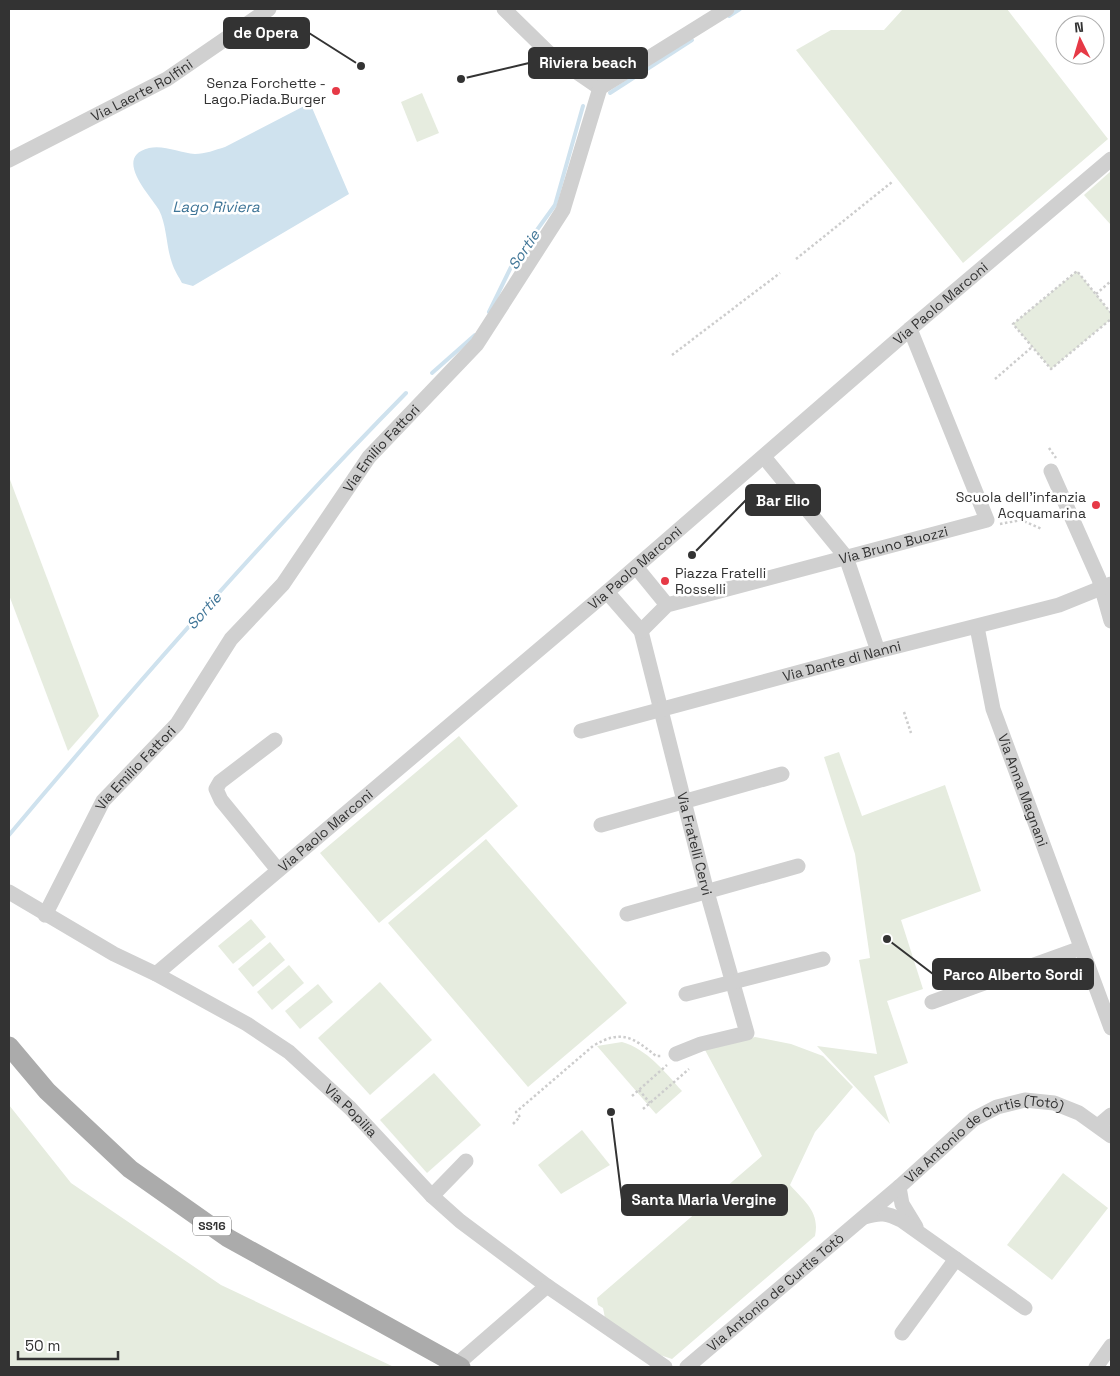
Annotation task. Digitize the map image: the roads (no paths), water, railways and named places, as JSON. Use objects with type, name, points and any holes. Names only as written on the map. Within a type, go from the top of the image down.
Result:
[{"type":"main road","name":"SS16","points":[[9,1046],[47,1091],[130,1169],[228,1238],[458,1362]]},
{"type":"street","name":"Via Laerte Rolfini","points":[[9,160],[168,79],[269,9]]},
{"type":"street","points":[[504,9],[549,53],[600,88],[727,9]]},
{"type":"street","name":"Via Emilio Fattori","points":[[45,915],[103,801],[177,724],[231,639],[283,584],[369,457],[477,344],[563,210],[600,88]]},
{"type":"street","name":"Via Paolo Marconi","points":[[156,974],[607,592],[910,329],[1111,159]]},
{"type":"street","name":"Via Bruno Buozzi","points":[[641,631],[667,605],[987,520],[910,329]]},
{"type":"street","points":[[764,457],[846,557],[878,651]]},
{"type":"street","points":[[1055,467],[1107,587],[1111,621]]},
{"type":"street","points":[[636,567],[667,605]]},
{"type":"street","name":"Via Dante di Nanni","points":[[580,731],[878,651],[1059,605],[1107,587]]},
{"type":"street","name":"Via Fratelli Cervi","points":[[607,592],[641,631],[686,802],[707,892],[746,1033],[701,1044],[673,1058]]},
{"type":"street","name":"Via Anna Magnani","points":[[977,627],[993,708],[1111,1028]]},
{"type":"street","points":[[275,740],[220,782],[216,789],[221,800],[278,870]]},
{"type":"street","points":[[601,825],[782,774]]},
{"type":"street","points":[[627,914],[798,866]]},
{"type":"street","name":"Via Popilia","points":[[9,892],[45,915],[114,954],[156,974],[247,1024],[289,1052],[350,1108],[432,1196],[460,1221],[547,1286],[665,1367]]},
{"type":"street","points":[[932,1002],[1081,948]]},
{"type":"street","points":[[686,994],[823,959]]},
{"type":"street","name":"Via Antonio de Curtis (Totò)","points":[[863,1217],[974,1119],[997,1107],[1025,1100],[1054,1103],[1079,1113],[1111,1136]]},
{"type":"street","points":[[1098,1126],[1111,1115]]},
{"type":"street","points":[[432,1196],[466,1161]]},
{"type":"street","points":[[894,1191],[901,1220]]},
{"type":"street","points":[[894,1191],[921,1234]]},
{"type":"street","points":[[863,1217],[877,1213],[887,1213],[901,1220],[1025,1308]]},
{"type":"street","name":"Via Antonio de Curtis Totò","points":[[687,1367],[863,1217]]},
{"type":"street","points":[[902,1333],[956,1259]]},
{"type":"street","points":[[458,1362],[547,1286]]},
{"type":"street","points":[[1096,1367],[1111,1346]]},
{"type":"water","name":"Lago Riviera","points":[[310,103],[349,194],[193,286],[182,283],[172,263],[162,216],[137,177],[134,160],[138,153],[155,147],[195,154],[210,152],[225,147]]},
{"type":"waterway","name":"Sortie","points":[[729,16],[740,9]]},
{"type":"waterway","name":"Sortie","points":[[610,93],[692,40]]},
{"type":"waterway","name":"Sortie","points":[[489,312],[513,263],[555,205],[583,106]]},
{"type":"waterway","name":"Sortie","points":[[432,373],[475,335]]},
{"type":"waterway","name":"Sortie","points":[[9,835],[203,610],[303,500],[406,393]]},
{"type":"place","name":"de Opera","points":[[361,66]]},
{"type":"place","name":"Riviera beach","points":[[461,79]]},
{"type":"place","name":"Senza Forchette - Lago.Piada.Burger","points":[[336,91]]},
{"type":"place","name":"Scuola dell'infanzia Acquamarina","points":[[1096,505]]},
{"type":"place","name":"Bar Elio","points":[[692,555]]},
{"type":"place","name":"Piazza Fratelli Rosselli","points":[[665,581]]},
{"type":"place","name":"Parco Alberto Sordi","points":[[887,939]]},
{"type":"place","name":"Santa Maria Vergine","points":[[611,1112]]}]
